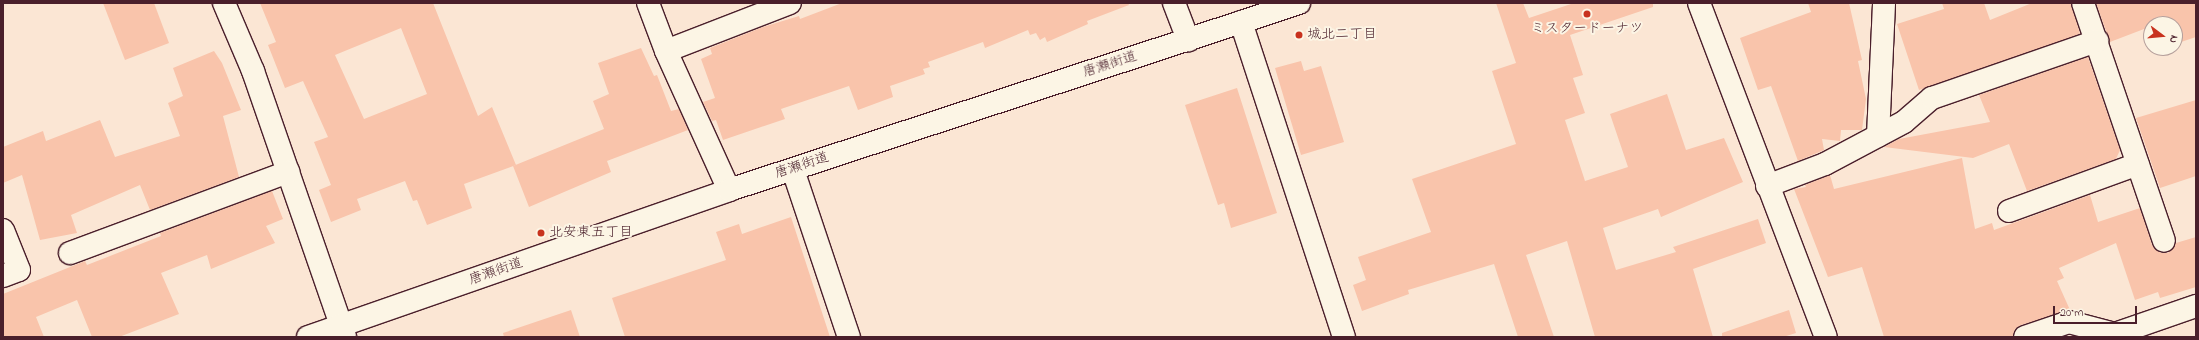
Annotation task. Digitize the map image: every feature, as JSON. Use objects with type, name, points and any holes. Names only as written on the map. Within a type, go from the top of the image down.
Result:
[{"type":"street","points":[[224,3],[253,72],[344,332]]},
{"type":"street","points":[[648,3],[666,51],[729,190]]},
{"type":"street","points":[[666,51],[790,3]]},
{"type":"street","points":[[1174,3],[1188,40]]},
{"type":"street","name":"唐瀬街道","points":[[308,337],[344,332],[729,190],[1299,3]]},
{"type":"street","points":[[1699,3],[1767,186],[1826,337]]},
{"type":"street","points":[[1878,136],[1884,3]]},
{"type":"street","points":[[2083,3],[2164,241]]},
{"type":"street","points":[[1240,22],[1344,337]]},
{"type":"street","points":[[1767,186],[1825,164],[1878,136],[1904,122],[1932,98],[2097,41]]},
{"type":"street","points":[[2009,211],[2138,164]]},
{"type":"street","points":[[793,170],[849,337]]},
{"type":"street","points":[[70,253],[288,172]]},
{"type":"street","points":[[3,230],[19,270],[3,276]]},
{"type":"street","points":[[2025,337],[2068,322],[2115,334],[2196,306]]},
{"type":"building","points":[[103,3],[154,3],[169,43],[125,60]]},
{"type":"building","points":[[260,3],[433,3],[478,116],[492,107],[516,165],[464,184],[472,208],[427,225],[417,200],[413,201],[405,181],[357,199],[361,210],[331,222],[319,190],[331,185],[314,142],[328,137],[303,81],[285,88],[268,45],[276,42]],"holes":[[[401,28],[427,94],[364,119],[335,55]]]},
{"type":"building","points":[[842,3],[1128,3],[1129,5],[1087,21],[1088,24],[1047,42],[1045,37],[1040,40],[1036,33],[1030,35],[1028,30],[985,48],[983,42],[928,62],[930,67],[923,69],[925,74],[890,86],[893,97],[858,110],[849,86],[781,109],[785,119],[723,140],[716,120],[712,121],[703,102],[715,98],[701,59],[712,54],[710,48],[763,27],[799,16],[800,19]]},
{"type":"building","points":[[1496,3],[1523,3],[1529,18],[1574,3],[1653,3],[1653,7],[1570,35],[1583,75],[1573,78],[1585,113],[1565,120],[1585,181],[1628,167],[1610,114],[1667,94],[1686,150],[1724,138],[1743,182],[1661,217],[1658,209],[1603,228],[1616,270],[1676,252],[1673,247],[1758,219],[1766,243],[1693,269],[1713,337],[1595,337],[1567,241],[1526,255],[1554,337],[1518,337],[1494,264],[1408,290],[1409,294],[1362,311],[1353,285],[1366,280],[1358,257],[1431,232],[1412,179],[1516,144],[1492,71],[1516,63]]},
{"type":"building","points":[[1808,3],[1849,3],[1862,60],[1858,61],[1866,99],[1862,130],[1841,130],[1840,141],[1822,139],[1824,150],[1798,161],[1771,86],[1758,90],[1740,38],[1811,12]]},
{"type":"building","points":[[1942,3],[1984,3],[1990,20],[2032,3],[2071,3],[2080,34],[1919,90],[1897,24],[1944,9]]},
{"type":"building","points":[[2096,3],[2196,3],[2196,37],[2183,41],[2183,16],[2143,16],[2143,29],[2110,42]]},
{"type":"building","points":[[641,48],[654,76],[657,75],[671,111],[679,109],[688,130],[607,161],[611,172],[529,207],[513,166],[604,129],[593,101],[609,94],[598,63]]},
{"type":"building","points":[[214,51],[222,63],[241,110],[223,116],[239,177],[150,210],[140,185],[71,215],[77,233],[40,240],[22,175],[3,183],[3,147],[43,131],[46,141],[100,120],[115,157],[180,136],[168,103],[183,96],[173,68]]},
{"type":"building","points":[[2088,57],[2120,150],[2116,159],[2027,191],[2009,144],[1973,158],[1884,147],[1899,139],[1990,122],[1979,95]]},
{"type":"building","points":[[1301,61],[1304,71],[1321,66],[1344,142],[1301,155],[1275,68]]},
{"type":"building","points":[[1237,88],[1277,213],[1231,228],[1224,203],[1218,205],[1185,105]]},
{"type":"building","points":[[2196,100],[2196,176],[2160,188],[2136,118]]},
{"type":"building","points":[[1962,158],[1975,229],[1992,223],[1994,230],[2090,195],[2098,222],[2140,208],[2152,245],[2161,253],[2168,253],[2176,243],[2196,237],[2196,287],[2160,298],[2158,292],[2135,300],[2116,243],[2059,268],[2064,278],[2057,281],[2070,310],[2021,325],[2015,329],[2013,337],[1884,337],[1862,267],[1828,277],[1794,189],[1806,187],[1805,185],[1830,175],[1834,189]]},
{"type":"building","points":[[272,191],[283,219],[266,226],[275,243],[211,269],[207,255],[161,273],[179,314],[119,337],[92,337],[77,300],[36,317],[44,337],[3,337],[3,294],[85,261],[87,265],[161,236],[160,233]]},
{"type":"building","points":[[791,217],[830,337],[625,337],[612,298],[726,260],[716,232],[739,224],[742,234]]},
{"type":"building","points":[[571,310],[580,337],[504,337],[503,333]]},
{"type":"building","points":[[1789,310],[1796,333],[1783,337],[1722,337],[1722,333]]},
{"type":"place","name":"ミスタードーナツ","points":[[1587,14]]},
{"type":"place","name":"城北二丁目","points":[[1299,35]]},
{"type":"place","name":"北安東五丁目","points":[[541,233]]}]
